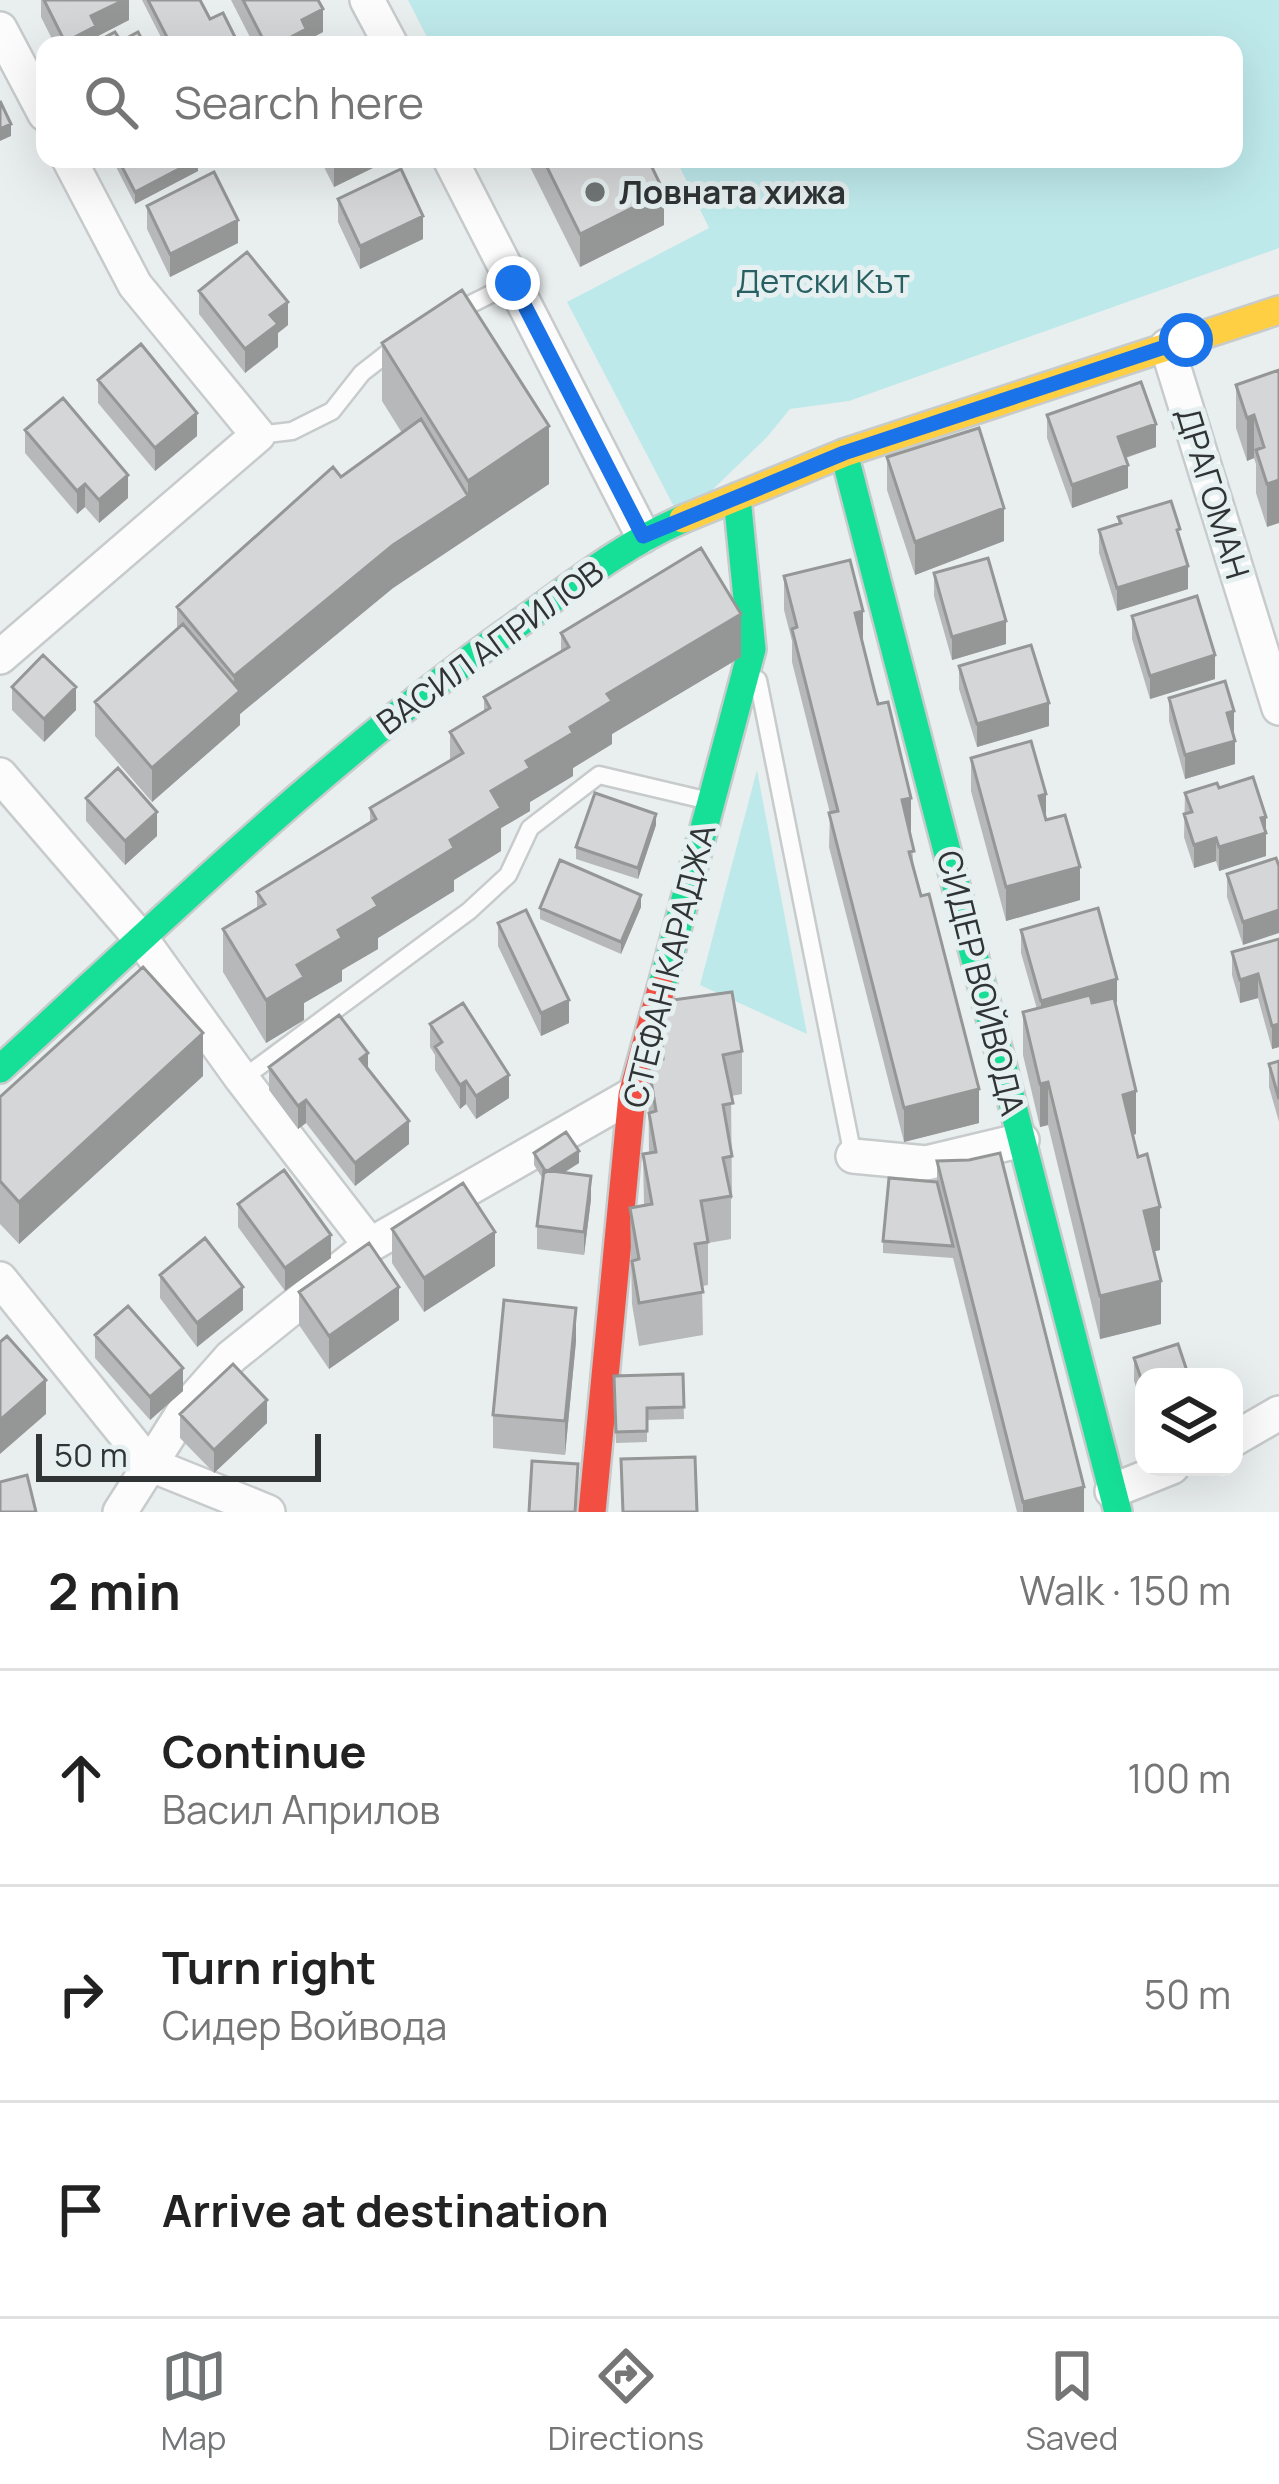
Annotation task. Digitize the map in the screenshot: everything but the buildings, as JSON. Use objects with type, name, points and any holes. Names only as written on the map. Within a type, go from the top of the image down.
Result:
[{"type":"street","points":[[367,0],[386,36]]},
{"type":"street","points":[[0,28],[36,97]]},
{"type":"street","points":[[0,657],[258,435],[135,284],[74,168]]},
{"type":"street","points":[[455,168],[643,536]]},
{"type":"street","name":"ВАСИЛ АПРИЛОВ","points":[[0,1069],[321,775],[436,680],[643,536],[844,453],[1279,310]]},
{"type":"street","name":"ДРАГОМАН","points":[[1167,346],[1279,708]]},
{"type":"street","name":"СИДЕР ВОЙВОДА","points":[[844,453],[1115,1502]]},
{"type":"street","name":"СТЕФАН КАРАДЖА","points":[[592,1512],[632,1095],[752,650],[737,497]]},
{"type":"street","points":[[0,775],[142,940],[370,1245]]},
{"type":"street","points":[[120,1512],[186,1408],[231,1357],[370,1245],[632,1095]]},
{"type":"street","points":[[853,1156],[926,1162],[1022,1140]]},
{"type":"street","points":[[0,1279],[149,1464],[268,1512]]},
{"type":"street","points":[[1243,1434],[1279,1413]]},
{"type":"street","points":[[1115,1502],[1157,1476]]},
{"type":"lane","points":[[433,324],[513,283]]},
{"type":"lane","points":[[258,435],[292,430],[332,411],[362,373],[413,334]]},
{"type":"lane","points":[[752,650],[853,1156]]},
{"type":"lane","points":[[242,1079],[469,911],[508,875],[530,828],[599,776],[711,801]]},
{"type":"green space","name":"Детски Кът","points":[[408,0],[1279,0],[1279,248],[849,401],[790,409],[681,520],[567,302],[709,228],[680,168],[1243,168],[1243,36],[426,36]]},
{"type":"green space","points":[[757,770],[807,1034],[700,985]]},
{"type":"traffic: fast","points":[[844,453],[1118,1512]]},
{"type":"traffic: fast","points":[[661,989],[752,649],[737,497]]},
{"type":"traffic: fast","points":[[0,1069],[253,836],[384,725],[599,566],[683,519]]},
{"type":"traffic: slow","points":[[683,519],[844,453],[1279,310]]},
{"type":"traffic: jam","points":[[592,1512],[632,1095],[661,989]]},
{"type":"place","name":"Ловната хижа","points":[[595,192]]},
{"type":"route","points":[[513,283],[643,536],[844,453],[1186,340]]}]
